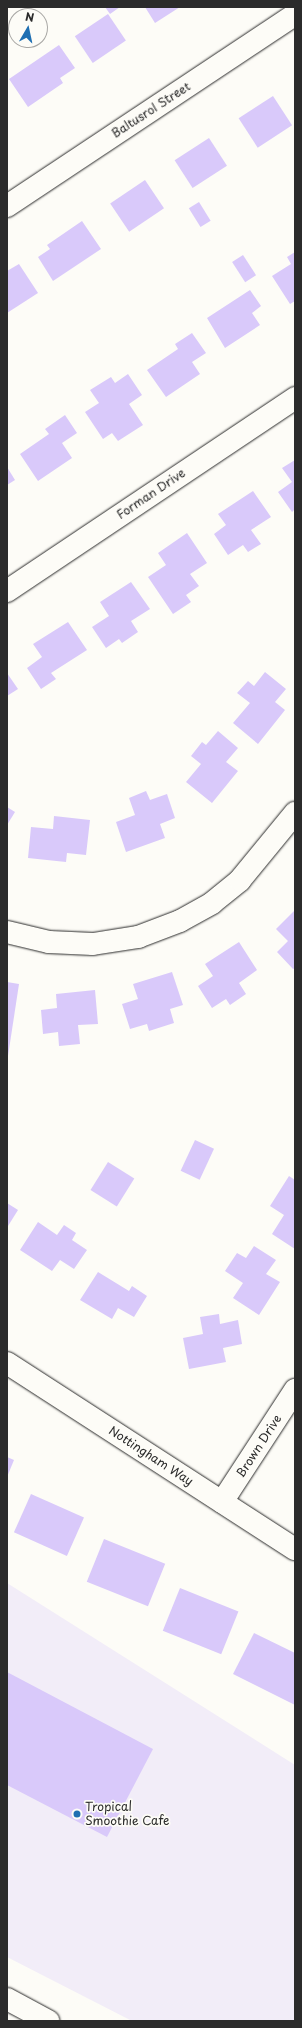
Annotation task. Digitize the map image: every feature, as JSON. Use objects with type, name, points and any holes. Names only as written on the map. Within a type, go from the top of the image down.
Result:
[{"type":"street","name":"Baltusrol Street","points":[[7,206],[295,15]]},
{"type":"street","name":"Forman Drive","points":[[7,591],[295,398]]},
{"type":"street","points":[[7,932],[49,942],[93,944],[138,937],[180,922],[212,903],[240,880],[295,813]]},
{"type":"street","name":"Nottingham Way","points":[[7,1363],[295,1549]]},
{"type":"street","name":"Brown Drive","points":[[222,1502],[295,1390]]},
{"type":"street","points":[[7,1999],[48,2021]]},
{"type":"shaded area","points":[[7,1583],[295,1765],[295,2021],[132,2021],[7,1957]]},
{"type":"building","points":[[105,7],[120,7],[110,14]]},
{"type":"building","points":[[145,7],[180,7],[155,23]]},
{"type":"building","points":[[108,14],[126,41],[93,63],[75,36]]},
{"type":"building","points":[[59,45],[75,68],[60,78],[63,83],[28,107],[9,79]]},
{"type":"building","points":[[273,96],[292,125],[258,148],[239,118]]},
{"type":"building","points":[[209,138],[227,166],[193,188],[175,160]]},
{"type":"building","points":[[145,180],[164,208],[129,232],[110,203]]},
{"type":"building","points":[[199,202],[211,221],[200,227],[189,208]]},
{"type":"building","points":[[82,221],[101,249],[53,281],[38,257],[50,249],[47,245]]},
{"type":"building","points":[[295,252],[295,301],[290,304],[272,276],[291,264],[287,257]]},
{"type":"building","points":[[243,255],[256,275],[245,282],[232,262]]},
{"type":"building","points":[[19,264],[38,293],[7,313],[7,271]]},
{"type":"building","points":[[250,290],[261,306],[252,313],[260,325],[225,348],[207,318]]},
{"type":"building","points":[[192,333],[206,353],[192,362],[200,374],[166,397],[147,370],[178,349],[175,344]]},
{"type":"building","points":[[128,374],[142,395],[129,404],[143,425],[118,441],[112,433],[103,439],[85,412],[99,403],[90,390],[111,377],[115,383]]},
{"type":"building","points":[[65,415],[77,433],[62,443],[72,458],[38,481],[20,454],[49,434],[45,429]]},
{"type":"building","points":[[295,460],[295,509],[292,512],[278,492],[292,482],[282,468]]},
{"type":"building","points":[[7,467],[15,480],[7,485]]},
{"type":"building","points":[[253,491],[271,517],[251,530],[261,544],[248,552],[243,545],[228,555],[214,534],[226,525],[218,514]]},
{"type":"building","points":[[187,533],[207,563],[190,574],[199,586],[186,595],[191,602],[173,614],[148,577],[166,565],[158,553]]},
{"type":"building","points":[[131,582],[150,609],[131,621],[138,632],[122,643],[119,639],[106,648],[92,627],[109,616],[100,602]]},
{"type":"building","points":[[68,622],[87,650],[51,673],[56,679],[41,689],[27,668],[42,657],[33,644]]},
{"type":"building","points":[[265,672],[286,689],[275,702],[285,710],[258,744],[233,723],[250,703],[237,693],[248,681],[254,686]]},
{"type":"building","points":[[7,673],[18,689],[7,696]]},
{"type":"building","points":[[218,731],[238,748],[226,762],[238,771],[212,803],[186,782],[201,764],[191,756],[202,742],[206,745]]},
{"type":"building","points":[[146,791],[150,800],[167,794],[175,818],[160,824],[165,838],[126,852],[116,822],[135,815],[129,798]]},
{"type":"building","points":[[7,807],[15,812],[7,825]]},
{"type":"building","points":[[54,816],[90,820],[86,855],[67,853],[66,862],[28,858],[31,827],[53,829]]},
{"type":"building","points":[[295,910],[295,968],[293,969],[277,952],[288,941],[276,929]]},
{"type":"building","points":[[239,942],[257,970],[239,983],[246,994],[230,1005],[226,999],[212,1008],[198,986],[213,976],[205,964]]},
{"type":"building","points":[[172,972],[183,1005],[170,1009],[174,1023],[149,1031],[147,1024],[130,1029],[122,1004],[138,999],[133,984]]},
{"type":"building","points":[[7,982],[19,984],[8,1056],[7,1056]]},
{"type":"building","points":[[95,990],[98,1024],[78,1025],[80,1044],[59,1046],[58,1032],[43,1034],[41,1010],[57,1008],[56,994]]},
{"type":"building","points":[[195,1140],[214,1149],[200,1180],[181,1171]]},
{"type":"building","points":[[108,1162],[134,1178],[117,1206],[91,1190]]},
{"type":"building","points":[[289,1176],[295,1180],[295,1249],[272,1234],[284,1215],[270,1206]]},
{"type":"building","points":[[7,1203],[18,1210],[8,1226],[7,1225]]},
{"type":"building","points":[[38,1222],[57,1235],[64,1225],[76,1233],[72,1240],[87,1250],[74,1269],[60,1260],[52,1271],[20,1250]]},
{"type":"building","points":[[254,1246],[276,1260],[266,1274],[280,1282],[259,1315],[233,1298],[243,1283],[225,1271],[237,1253],[246,1258]]},
{"type":"building","points":[[98,1272],[129,1291],[132,1286],[147,1296],[134,1317],[118,1308],[112,1319],[80,1300]]},
{"type":"building","points":[[219,1314],[220,1324],[238,1320],[242,1344],[223,1348],[226,1362],[189,1369],[183,1338],[203,1334],[200,1317]]},
{"type":"building","points":[[7,1457],[14,1460],[7,1477]]},
{"type":"building","points":[[31,1494],[84,1518],[67,1556],[14,1532]]},
{"type":"building","points":[[104,1539],[165,1564],[148,1606],[87,1582]]},
{"type":"building","points":[[180,1588],[238,1612],[221,1654],[163,1631]]},
{"type":"building","points":[[254,1633],[295,1653],[295,1705],[233,1674]]},
{"type":"building","points":[[7,1672],[153,1749],[107,1837],[7,1785]]},
{"type":"place","name":"Tropical Smoothie Cafe","points":[[77,1814]]}]
